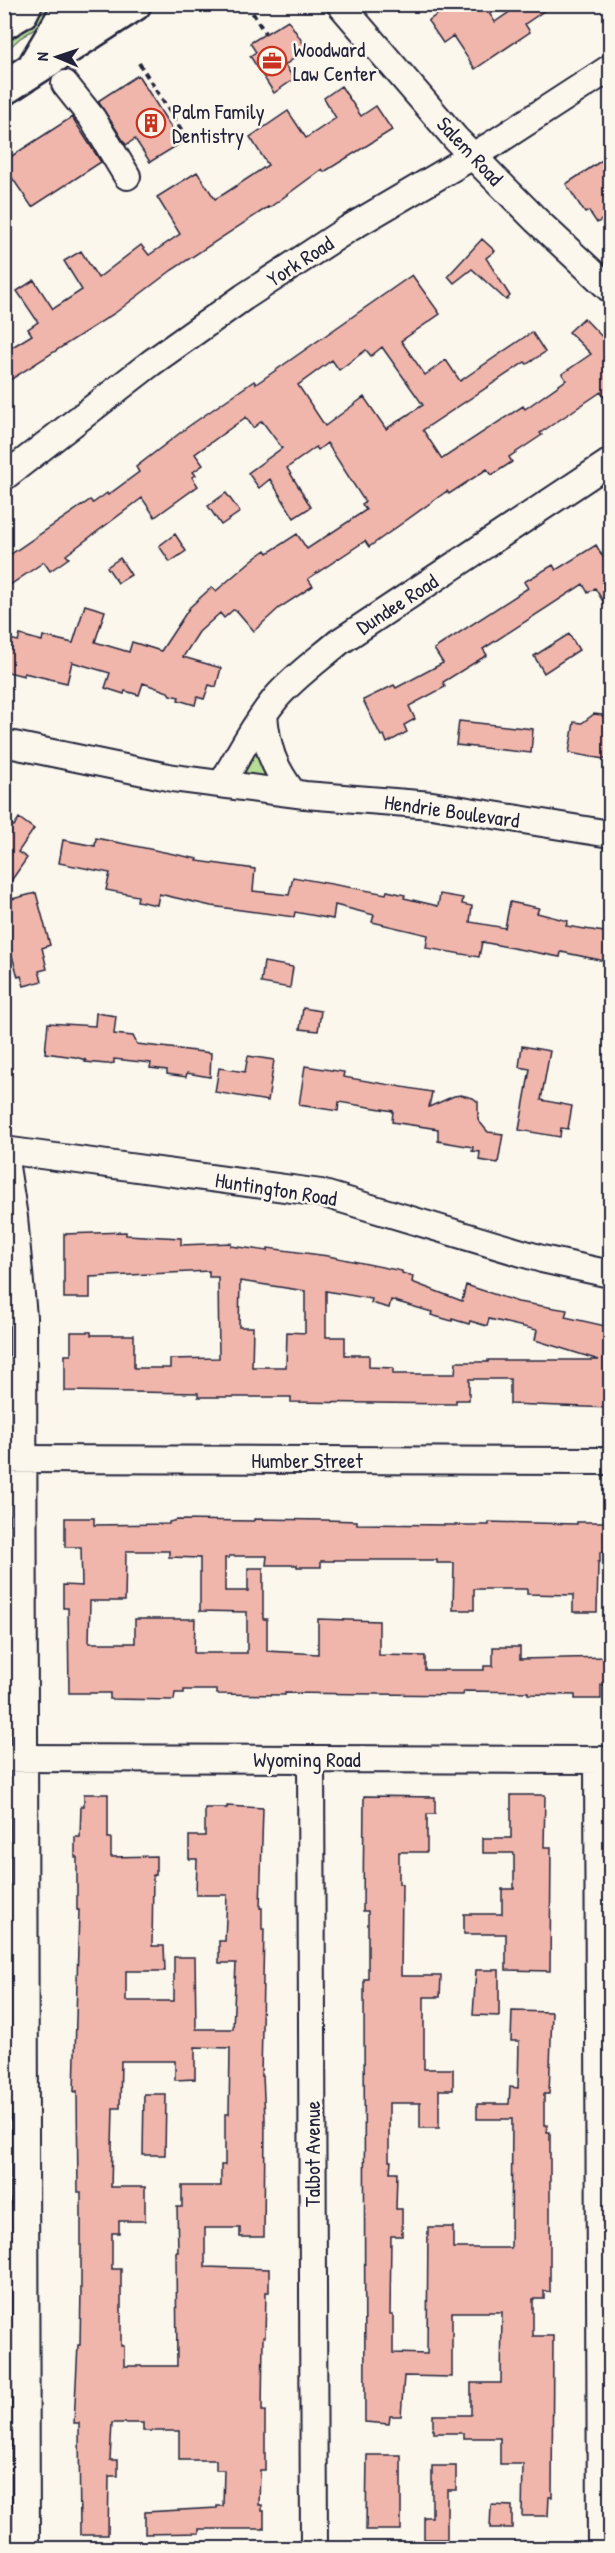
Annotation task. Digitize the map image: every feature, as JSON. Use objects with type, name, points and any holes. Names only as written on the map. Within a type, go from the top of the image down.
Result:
[{"type":"main road","points":[[4,22],[21,12],[25,4]]},
{"type":"main road","points":[[32,70],[62,20],[84,4]]},
{"type":"main road","points":[[4,88],[134,4]]},
{"type":"street","name":"Salem Road","points":[[340,4],[473,156],[610,289]]},
{"type":"street","name":"York Road","points":[[4,477],[151,363],[244,297],[348,229],[473,156],[610,68]]},
{"type":"street","points":[[65,84],[92,118],[127,176]]},
{"type":"street","name":"Dundee Road","points":[[222,784],[277,697],[339,642],[610,462]]},
{"type":"street","points":[[264,715],[266,742],[270,754],[278,772],[293,793]]},
{"type":"street","name":"Hendrie Boulevard","points":[[4,743],[173,778],[293,793],[432,805],[610,834]]},
{"type":"street","points":[[4,1152],[14,1217],[23,1317],[14,1459],[14,1758],[26,2548]]},
{"type":"street","name":"Huntington Road","points":[[4,1152],[321,1193],[542,1259],[610,1274]]},
{"type":"street","name":"Humber Street","points":[[14,1459],[610,1461]]},
{"type":"street","name":"Wyoming Road","points":[[14,1758],[604,1760]]},
{"type":"street","name":"Talbot Avenue","points":[[310,1759],[314,2548]]},
{"type":"street","points":[[601,2548],[604,1760]]},
{"type":"path","points":[[247,4],[265,33]]},
{"type":"path","points":[[139,63],[189,142]]},
{"type":"green space","points":[[38,5],[73,5],[20,38],[5,52],[5,30]]},
{"type":"green space","points":[[256,744],[270,780],[245,776],[242,771]]},
{"type":"building","points":[[452,4],[483,4],[495,22],[521,4],[554,4],[525,24],[530,32],[475,69],[453,36],[443,43],[428,21]]},
{"type":"building","name":"Woodward Law Center","points":[[288,20],[307,49],[285,65],[294,79],[274,93],[250,56],[256,52],[250,43]]},
{"type":"building","name":"Palm Family Dentistry","points":[[138,75],[181,143],[150,162],[135,139],[126,145],[98,101]]},
{"type":"building","points":[[341,86],[361,116],[376,106],[392,130],[324,172],[322,169],[269,208],[172,270],[115,313],[4,384],[4,352],[32,335],[28,329],[38,322],[17,291],[34,280],[53,309],[82,290],[64,261],[81,251],[98,278],[141,245],[149,255],[180,234],[157,197],[197,172],[215,199],[224,194],[268,165],[250,137],[288,111],[306,138],[336,118],[324,98]]},
{"type":"building","points":[[72,117],[101,162],[32,207],[4,166],[4,161]]},
{"type":"building","points":[[610,155],[610,214],[597,223],[589,211],[585,213],[566,184]]},
{"type":"building","points":[[482,239],[495,251],[486,258],[510,296],[506,300],[472,269],[454,283],[448,276]]},
{"type":"building","points":[[412,275],[440,314],[401,341],[425,375],[446,360],[460,381],[532,332],[545,352],[527,364],[525,362],[423,430],[442,459],[523,406],[525,409],[566,380],[562,374],[591,354],[569,332],[584,318],[610,345],[610,407],[601,392],[540,433],[542,435],[509,457],[512,462],[492,475],[487,469],[449,494],[447,491],[369,547],[365,541],[308,579],[313,586],[279,608],[254,631],[237,611],[233,610],[224,618],[220,613],[199,632],[183,657],[221,668],[216,687],[209,685],[204,699],[197,697],[195,705],[178,700],[179,697],[143,683],[139,695],[125,691],[124,694],[105,688],[110,673],[72,662],[67,683],[4,671],[4,638],[18,641],[20,635],[42,641],[43,636],[73,643],[85,605],[105,611],[95,642],[129,652],[132,642],[161,651],[190,607],[212,587],[216,591],[266,550],[268,553],[297,534],[307,549],[366,510],[362,504],[365,502],[327,443],[318,450],[316,447],[287,468],[311,507],[294,518],[270,479],[259,488],[248,473],[282,448],[262,421],[253,428],[246,417],[195,454],[203,465],[193,472],[196,475],[192,477],[198,486],[155,517],[142,498],[66,555],[69,558],[50,571],[44,562],[4,589],[4,559],[90,500],[93,503],[107,493],[108,495],[139,472],[136,467],[189,426],[254,381],[256,384]],"holes":[[[382,347],[423,405],[386,429],[364,397],[325,426],[298,385],[332,360],[339,370],[366,350],[371,356]]]},
{"type":"building","points":[[226,493],[240,512],[221,525],[208,506]]},
{"type":"building","points":[[175,534],[186,551],[170,562],[159,546]]},
{"type":"building","points":[[596,545],[610,569],[610,613],[595,588],[588,593],[583,584],[483,649],[487,655],[443,682],[445,687],[409,706],[415,719],[404,725],[407,732],[387,743],[384,735],[381,736],[363,700],[394,685],[396,688],[443,663],[434,649],[528,588],[524,582],[553,565],[556,570]]},
{"type":"building","points":[[120,558],[131,575],[118,583],[107,567]]},
{"type":"building","points":[[569,634],[579,650],[544,673],[534,656]]},
{"type":"building","points":[[594,714],[602,715],[610,727],[610,760],[569,753],[574,722],[582,723]]},
{"type":"building","points":[[459,721],[533,729],[531,753],[456,745]]},
{"type":"building","points":[[19,818],[34,829],[18,852],[27,858],[4,891],[4,820],[14,826]]},
{"type":"building","points":[[96,838],[198,859],[197,861],[255,869],[253,891],[289,895],[293,877],[386,894],[387,891],[405,895],[404,898],[438,906],[440,894],[463,898],[462,904],[472,906],[470,922],[505,928],[510,902],[539,908],[537,913],[568,921],[566,926],[610,933],[610,962],[561,952],[560,957],[482,942],[479,957],[426,948],[428,935],[372,922],[374,915],[335,905],[333,919],[295,912],[294,917],[211,906],[159,894],[157,905],[137,901],[138,896],[106,890],[110,873],[59,863],[63,840],[95,846]]},
{"type":"building","points":[[36,893],[50,945],[42,948],[47,969],[39,971],[42,981],[24,986],[21,976],[18,977],[4,927],[4,901]]},
{"type":"building","points":[[264,962],[293,967],[290,988],[261,983]]},
{"type":"building","points":[[303,1008],[321,1011],[318,1031],[300,1029]]},
{"type":"building","points":[[96,1013],[116,1016],[114,1034],[133,1036],[137,1044],[211,1053],[210,1077],[187,1073],[186,1077],[167,1074],[167,1070],[150,1068],[151,1063],[114,1059],[114,1063],[107,1064],[85,1062],[86,1060],[75,1057],[45,1053],[48,1023],[95,1026]]},
{"type":"building","points":[[522,1046],[550,1051],[541,1100],[572,1106],[568,1129],[561,1128],[560,1137],[519,1130],[530,1069],[519,1067]]},
{"type":"building","points":[[248,1056],[274,1060],[268,1101],[215,1092],[219,1068],[245,1072]]},
{"type":"building","points":[[305,1066],[344,1072],[343,1077],[432,1092],[429,1107],[454,1096],[473,1098],[478,1102],[478,1120],[488,1132],[503,1134],[498,1163],[479,1160],[480,1152],[472,1151],[473,1147],[438,1141],[438,1129],[392,1122],[393,1111],[339,1102],[338,1111],[299,1105]]},
{"type":"building","points":[[126,1232],[126,1235],[181,1238],[181,1245],[231,1243],[231,1246],[268,1251],[268,1248],[328,1256],[402,1271],[413,1277],[412,1282],[462,1301],[466,1285],[518,1302],[567,1310],[565,1317],[610,1327],[610,1408],[510,1404],[510,1379],[469,1379],[469,1400],[456,1400],[456,1404],[291,1402],[291,1397],[198,1397],[198,1393],[65,1391],[65,1355],[71,1355],[71,1332],[91,1332],[91,1335],[134,1335],[134,1368],[170,1368],[170,1359],[219,1358],[218,1277],[209,1277],[209,1271],[90,1277],[90,1298],[64,1298],[64,1234]],"holes":[[[240,1281],[305,1291],[305,1333],[287,1332],[286,1367],[252,1367],[253,1327],[239,1327]],[[326,1291],[372,1299],[371,1303],[389,1308],[391,1300],[432,1312],[431,1315],[452,1321],[452,1319],[469,1324],[470,1321],[487,1326],[489,1319],[537,1330],[535,1340],[599,1360],[456,1362],[455,1374],[393,1374],[393,1368],[369,1367],[369,1355],[345,1355],[345,1337],[326,1337]]]},
{"type":"building","points":[[65,1518],[94,1518],[94,1525],[169,1524],[177,1520],[254,1521],[254,1519],[357,1521],[357,1524],[450,1525],[489,1525],[489,1522],[577,1524],[577,1522],[610,1522],[610,1552],[600,1552],[600,1562],[598,1562],[597,1612],[573,1612],[573,1595],[527,1594],[527,1589],[474,1589],[474,1610],[453,1610],[454,1563],[437,1563],[437,1560],[334,1560],[321,1561],[321,1567],[297,1567],[297,1565],[266,1565],[267,1556],[229,1556],[225,1558],[225,1591],[248,1591],[248,1568],[263,1568],[263,1619],[267,1619],[267,1651],[318,1654],[318,1619],[379,1621],[379,1655],[425,1656],[425,1670],[484,1670],[484,1666],[493,1666],[493,1647],[520,1647],[520,1659],[610,1657],[610,1685],[601,1685],[601,1699],[575,1699],[575,1695],[528,1694],[528,1692],[464,1691],[463,1695],[285,1693],[285,1695],[217,1694],[217,1690],[184,1690],[184,1693],[175,1693],[174,1700],[110,1699],[110,1693],[69,1693],[68,1608],[63,1608],[63,1585],[82,1586],[81,1547],[65,1547]],"holes":[[[126,1551],[169,1551],[169,1557],[200,1558],[200,1611],[247,1612],[247,1653],[194,1653],[195,1619],[135,1619],[135,1643],[89,1643],[90,1601],[125,1601]]]},
{"type":"building","points":[[84,1794],[108,1794],[108,1838],[111,1838],[111,1857],[156,1856],[156,1875],[153,1875],[152,1946],[164,1946],[165,1971],[126,1971],[126,2001],[174,2001],[174,1957],[195,1957],[196,2029],[233,2029],[236,1963],[219,1963],[219,1941],[225,1941],[227,1895],[196,1895],[197,1859],[189,1859],[189,1836],[205,1836],[205,1808],[227,1808],[227,1806],[263,1808],[260,1908],[262,1908],[262,1929],[264,1929],[261,2076],[263,2076],[265,2119],[264,2237],[240,2237],[240,2228],[205,2228],[205,2267],[269,2269],[269,2292],[266,2292],[265,2337],[263,2337],[262,2411],[265,2411],[265,2470],[260,2470],[259,2505],[262,2505],[262,2511],[264,2511],[264,2529],[199,2529],[199,2533],[145,2534],[145,2512],[223,2506],[224,2470],[216,2470],[216,2460],[179,2460],[179,2431],[143,2431],[143,2423],[112,2423],[110,2460],[118,2460],[118,2476],[109,2476],[108,2535],[80,2535],[79,2423],[74,2423],[78,2345],[80,2345],[81,2288],[81,2192],[78,2192],[77,2091],[74,2092],[79,1910],[77,1910],[75,1837],[80,1837],[81,1806],[84,1806]],"holes":[[[195,2047],[230,2048],[229,2114],[225,2114],[225,2165],[221,2165],[221,2186],[182,2186],[182,2207],[177,2207],[177,2366],[124,2366],[124,2346],[121,2346],[121,2269],[112,2269],[112,2233],[119,2233],[119,2221],[145,2221],[145,2187],[111,2187],[113,2108],[120,2108],[121,2061],[175,2061],[175,2080],[195,2079]]]},
{"type":"building","points":[[511,1795],[545,1795],[544,1847],[551,1847],[550,1971],[506,1970],[506,1934],[464,1934],[464,1914],[502,1914],[502,1889],[514,1889],[514,1853],[483,1853],[483,1838],[511,1838]]},
{"type":"building","points":[[364,1796],[435,1797],[435,1814],[427,1814],[427,1852],[399,1852],[399,1884],[402,1884],[401,1976],[441,1976],[440,1997],[424,1997],[424,2069],[453,2069],[453,2090],[439,2090],[439,2128],[420,2128],[420,2103],[389,2103],[390,2172],[397,2172],[396,2209],[402,2209],[402,2236],[391,2236],[390,2315],[393,2315],[393,2353],[427,2354],[428,2227],[453,2227],[453,2248],[511,2248],[512,2119],[477,2119],[477,2104],[509,2104],[510,2087],[518,2088],[519,2041],[511,2041],[512,2011],[552,2012],[549,2094],[544,2094],[544,2125],[547,2125],[547,2132],[550,2132],[550,2292],[544,2291],[544,2299],[533,2299],[533,2336],[553,2336],[552,2497],[549,2497],[548,2516],[522,2516],[523,2464],[500,2464],[500,2438],[464,2438],[464,2433],[433,2433],[433,2415],[471,2415],[471,2383],[501,2383],[502,2312],[452,2312],[452,2377],[404,2376],[401,2416],[390,2416],[389,2424],[365,2422],[364,1979],[368,1979],[368,1911],[363,1911]]},
{"type":"building","points":[[476,1970],[499,1970],[499,2016],[473,2015]]},
{"type":"building","points":[[144,2094],[166,2094],[165,2155],[143,2155]]},
{"type":"building","points":[[367,2455],[401,2455],[401,2530],[366,2530]]},
{"type":"building","points":[[432,2466],[456,2466],[456,2490],[447,2490],[447,2539],[424,2539],[424,2517],[432,2517]]},
{"type":"building","points":[[491,2505],[512,2506],[512,2528],[490,2528]]},
{"type":"place","name":"Woodward Law Center","points":[[272,61]]},
{"type":"place","name":"Palm Family Dentistry","points":[[151,123]]}]
